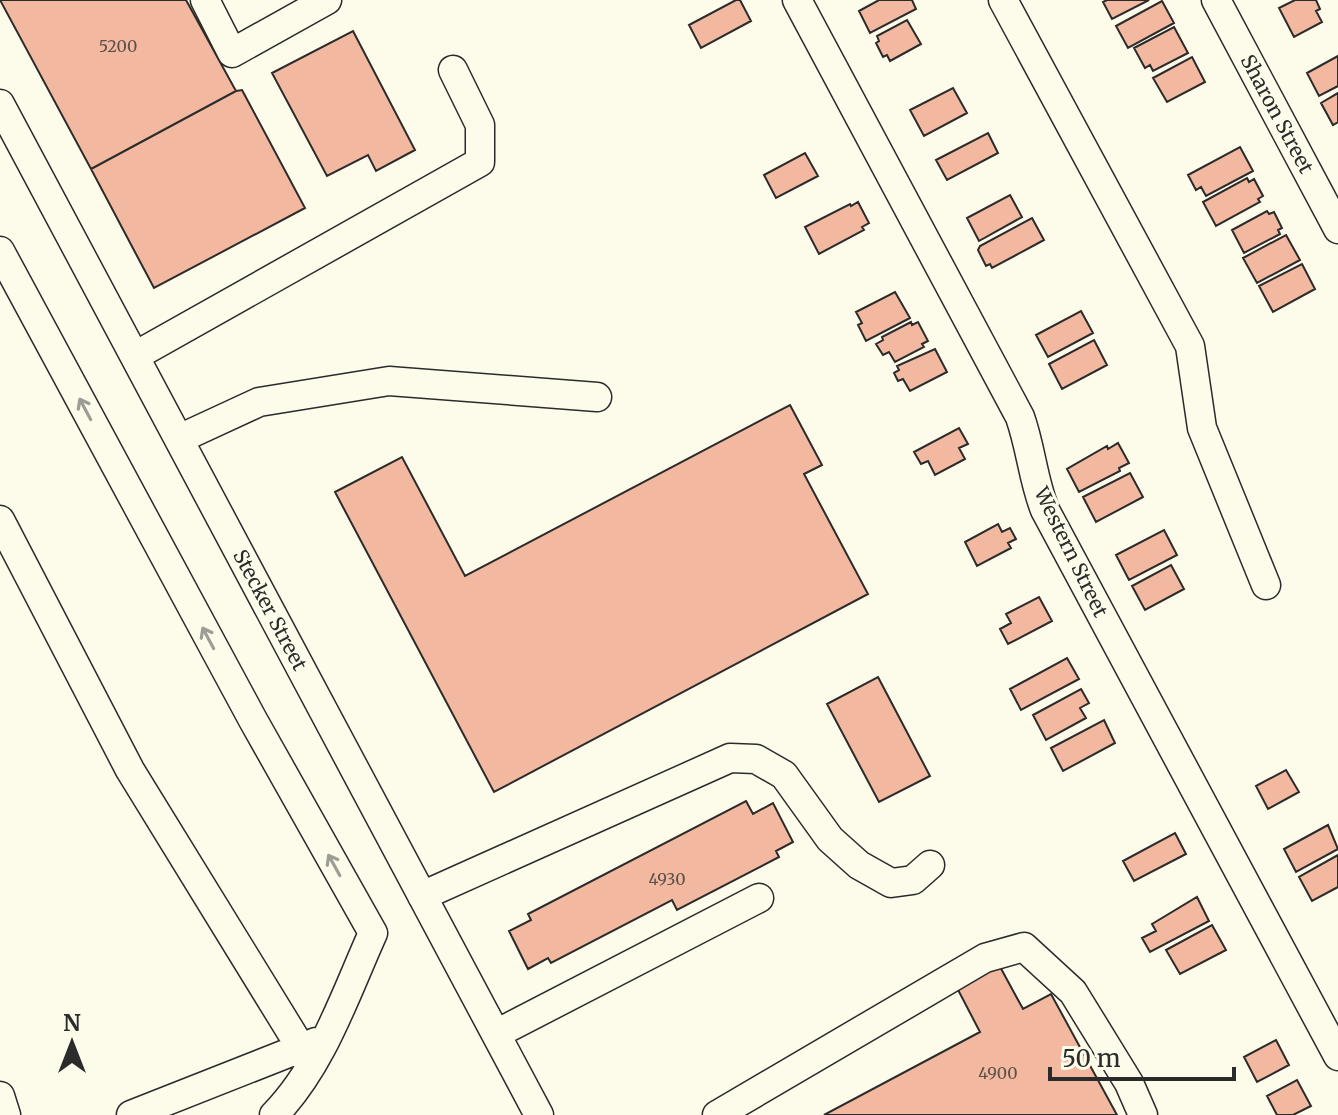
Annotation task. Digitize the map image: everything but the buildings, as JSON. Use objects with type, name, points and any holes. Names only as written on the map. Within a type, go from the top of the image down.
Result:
[{"type":"street","points":[[205,0],[232,53],[327,0]]},
{"type":"street","name":"Western Street","points":[[797,0],[1020,417],[1045,510],[1338,1056]]},
{"type":"street","points":[[1003,0],[1190,346],[1202,428],[1266,585]]},
{"type":"street","name":"Sharon Street","points":[[1216,0],[1338,229]]},
{"type":"street","points":[[135,356],[480,162],[480,125],[453,70]]},
{"type":"street","name":"Stecker Street","points":[[0,104],[539,1115]]},
{"type":"street","points":[[0,251],[253,720],[373,933],[314,1043],[295,1093],[274,1115]]},
{"type":"street","points":[[179,439],[259,402],[389,381],[597,397]]},
{"type":"street","points":[[0,520],[130,770],[314,1043]]},
{"type":"street","points":[[422,896],[730,758],[756,759],[784,775],[830,839],[859,865],[891,883],[913,880],[930,865]]},
{"type":"street","points":[[496,1034],[759,898]]},
{"type":"street","points":[[717,1115],[985,958],[1024,947],[1073,992],[1129,1083],[1143,1115]]},
{"type":"street","points":[[131,1115],[314,1043]]},
{"type":"street","points":[[0,1096],[6,1115]]}]
